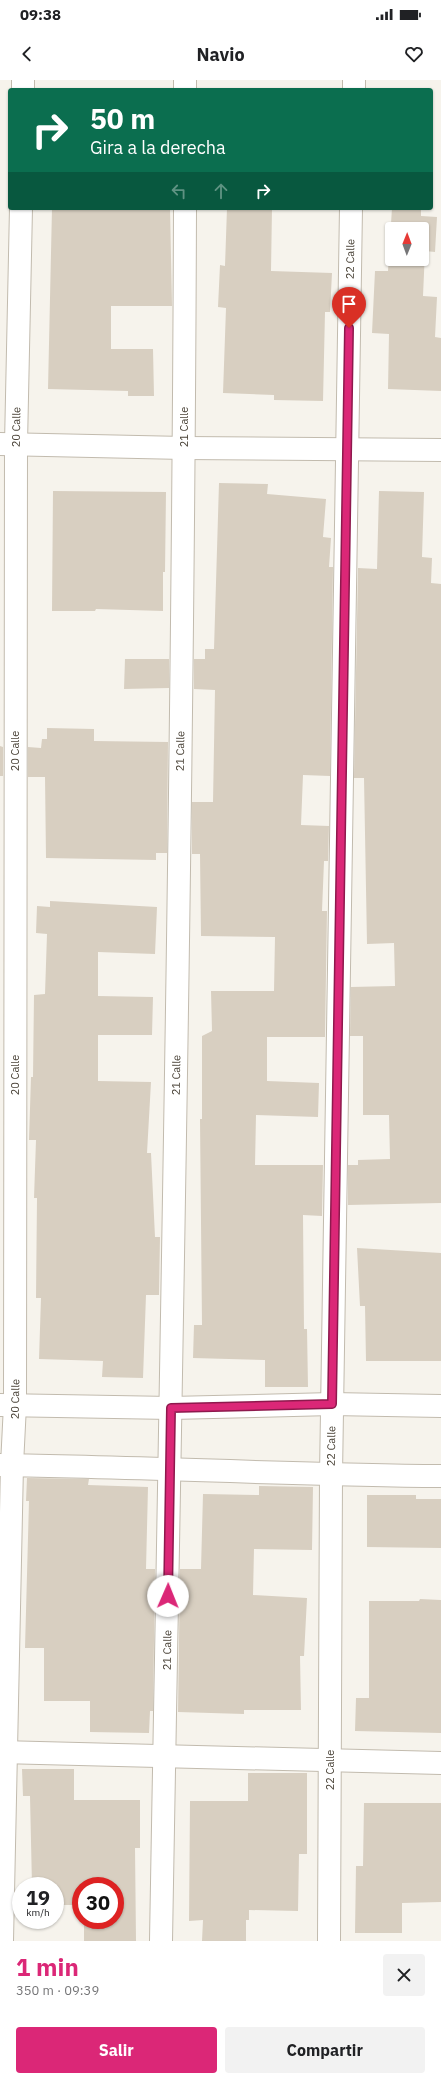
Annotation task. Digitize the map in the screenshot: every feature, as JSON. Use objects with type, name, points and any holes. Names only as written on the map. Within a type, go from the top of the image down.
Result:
[{"type":"street","name":"20 Calle","points":[[2,1941],[6,1465],[8,1405],[8,444],[21,210]]},
{"type":"street","name":"21 Calle","points":[[161,1941],[171,1408],[184,448],[185,210]]},
{"type":"street","name":"22 Calle","points":[[329,1941],[331,1475],[351,210]]},
{"type":"street","points":[[8,444],[184,448],[441,450]]},
{"type":"street","points":[[8,1405],[171,1408],[332,1404],[441,1406]]},
{"type":"street","points":[[6,1465],[170,1468],[331,1475],[441,1476]]},
{"type":"street","points":[[3,1752],[441,1763]]},
{"type":"building","points":[[52,210],[170,210],[172,306],[111,306],[111,349],[153,349],[154,396],[128,396],[128,391],[48,389]]},
{"type":"building","points":[[227,210],[272,210],[271,271],[332,273],[330,312],[325,312],[323,401],[274,400],[274,395],[223,393],[226,308],[218,307],[220,265],[225,266]]},
{"type":"building","points":[[392,210],[421,210],[421,216],[437,217],[435,252],[429,251],[429,222],[391,222]]},
{"type":"building","points":[[388,266],[424,266],[423,296],[437,297],[435,337],[441,338],[441,391],[388,389],[389,334],[372,333],[375,271],[388,271]]},
{"type":"building","points":[[219,483],[268,484],[267,494],[326,499],[323,537],[331,538],[329,567],[333,567],[330,776],[303,775],[301,825],[329,826],[328,861],[324,861],[322,911],[327,911],[325,1037],[267,1037],[267,1081],[319,1083],[318,1117],[256,1115],[255,1165],[323,1165],[322,1216],[303,1215],[304,1329],[307,1329],[308,1387],[265,1387],[265,1360],[193,1358],[194,1325],[202,1325],[200,1119],[202,1119],[202,1036],[212,1031],[211,991],[274,991],[275,937],[201,936],[200,854],[192,854],[192,802],[213,802],[215,690],[194,689],[194,659],[205,659],[205,649],[214,649]]},
{"type":"building","points":[[53,491],[166,492],[163,611],[96,609],[95,611],[52,611]]},
{"type":"building","points":[[379,491],[424,492],[422,557],[432,558],[431,583],[441,584],[441,1203],[348,1205],[348,1165],[358,1165],[358,1160],[390,1159],[389,1115],[363,1115],[363,1036],[350,1036],[351,987],[395,986],[394,943],[367,944],[364,778],[354,778],[358,568],[377,569]]},
{"type":"building","points":[[125,659],[169,659],[169,688],[124,689]]},
{"type":"building","points":[[47,728],[94,729],[94,741],[168,742],[167,853],[156,853],[156,860],[46,858],[45,777],[28,777],[28,747],[41,748],[42,739],[47,739]]},
{"type":"building","points":[[0,746],[3,747],[3,776],[0,776]]},
{"type":"building","points":[[50,901],[157,907],[155,954],[98,952],[98,996],[153,997],[152,1035],[98,1035],[98,1081],[151,1082],[147,1153],[151,1153],[155,1237],[160,1237],[159,1295],[146,1295],[143,1378],[102,1377],[103,1361],[39,1359],[41,1298],[36,1298],[37,1198],[34,1198],[36,1140],[29,1140],[31,1077],[33,1077],[34,995],[45,994],[47,934],[36,933],[37,906],[50,907]]},
{"type":"building","points":[[357,1248],[441,1253],[441,1361],[366,1361],[365,1306],[360,1306]]},
{"type":"building","points":[[27,1478],[89,1479],[88,1485],[148,1487],[146,1569],[155,1569],[153,1711],[150,1711],[149,1733],[90,1732],[90,1701],[44,1701],[44,1648],[25,1648],[29,1501],[26,1501]]},
{"type":"building","points":[[259,1486],[313,1487],[312,1550],[254,1549],[253,1595],[307,1598],[304,1656],[300,1656],[301,1710],[244,1710],[244,1714],[178,1712],[180,1569],[201,1569],[203,1494],[259,1495]]},
{"type":"building","points":[[367,1495],[416,1495],[416,1499],[441,1499],[441,1548],[367,1547]]},
{"type":"building","points":[[420,1599],[441,1600],[441,1733],[355,1731],[356,1698],[369,1698],[369,1601],[419,1601]]},
{"type":"building","points":[[22,1769],[74,1769],[74,1800],[140,1800],[140,1848],[135,1848],[136,1941],[84,1941],[84,1929],[124,1929],[124,1877],[72,1877],[72,1905],[64,1905],[64,1877],[32,1877],[30,1796],[23,1796]]},
{"type":"building","points":[[248,1773],[307,1773],[307,1854],[299,1854],[298,1911],[249,1910],[249,1920],[246,1920],[246,1941],[202,1941],[203,1920],[189,1921],[190,1801],[248,1801]]},
{"type":"building","points":[[364,1803],[441,1803],[441,1902],[402,1903],[402,1933],[355,1933],[356,1866],[363,1866]]},
{"type":"route","points":[[168,1596],[171,1408],[332,1404],[349,328]]}]
